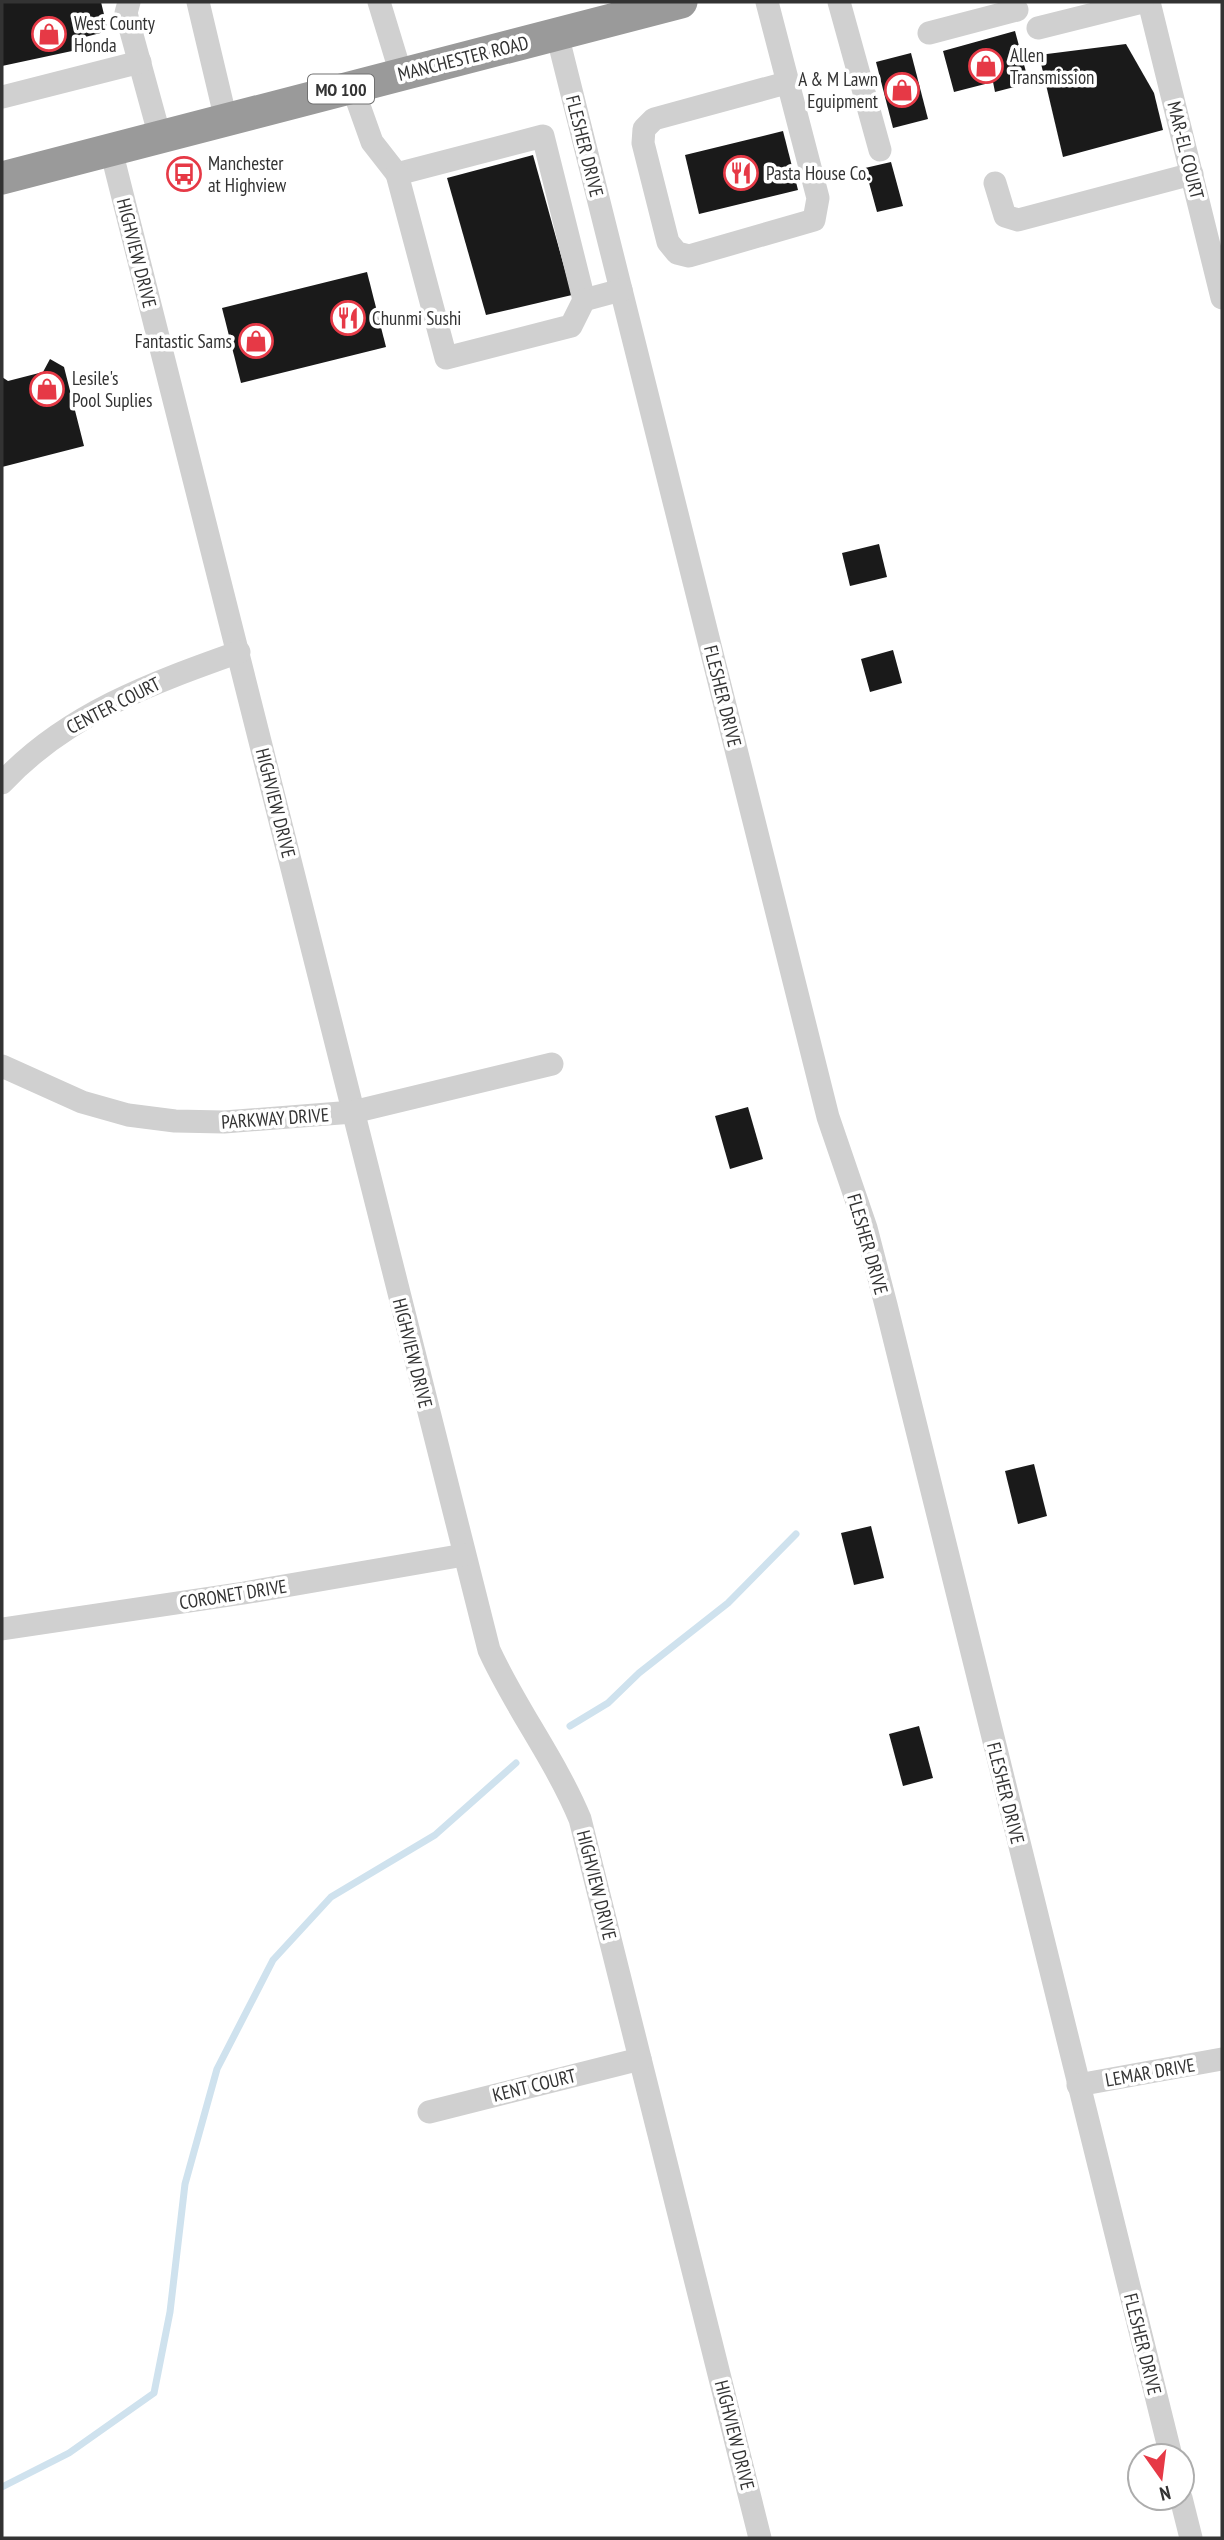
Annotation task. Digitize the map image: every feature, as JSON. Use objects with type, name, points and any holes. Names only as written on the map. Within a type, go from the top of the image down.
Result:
[{"type":"highway","name":"MANCHESTER ROAD","points":[[2,178],[557,34],[642,7],[681,2]]},
{"type":"street","points":[[129,2],[126,13],[160,137]]},
{"type":"street","points":[[198,2],[226,120]]},
{"type":"street","points":[[379,2],[401,74]]},
{"type":"street","points":[[767,2],[818,198],[814,220],[689,256],[677,253],[668,242],[643,143],[645,129],[654,119],[786,83]]},
{"type":"street","points":[[839,2],[880,150]]},
{"type":"street","points":[[1038,28],[1142,2]]},
{"type":"street","name":"MAR-EL COURT","points":[[1149,2],[1222,298]]},
{"type":"street","points":[[929,33],[973,11],[1017,10]]},
{"type":"street","name":"FLESHER DRIVE","points":[[557,34],[828,1117],[873,1254],[1167,2442]]},
{"type":"street","points":[[2,97],[140,62]]},
{"type":"street","points":[[352,86],[372,142],[397,174],[446,358],[572,326],[584,300],[543,136],[397,174]]},
{"type":"street","name":"HIGHVIEW DRIVE","points":[[111,150],[489,1650],[507,1689],[549,1752],[580,1819],[760,2538]]},
{"type":"street","points":[[995,183],[1005,216],[1018,220],[1192,174]]},
{"type":"street","points":[[584,300],[621,290]]},
{"type":"street","name":"CENTER COURT","points":[[2,783],[51,739],[91,713],[146,685],[239,652]]},
{"type":"street","name":"PARKWAY DRIVE","points":[[2,1066],[82,1102],[139,1117],[224,1122],[353,1112],[552,1064]]},
{"type":"street","name":"CORONET DRIVE","points":[[2,1629],[244,1593],[464,1555]]},
{"type":"street","name":"KENT COURT","points":[[429,2112],[640,2059]]},
{"type":"street","name":"LEMAR DRIVE","points":[[1078,2085],[1222,2059]]},
{"type":"street","points":[[1184,2512],[1191,2538]]},
{"type":"building","name":"West County Honda","points":[[2,2],[101,2],[108,31],[85,37],[72,51],[2,66]]},
{"type":"building","name":"Allen Transmission","points":[[1015,31],[1029,83],[995,92],[993,82],[954,92],[943,51]]},
{"type":"building","points":[[1126,44],[1154,93],[1163,130],[1063,157],[1039,55]]},
{"type":"building","name":"A & M Lawn Eguipment","points":[[911,53],[928,119],[893,128],[876,62]]},
{"type":"building","name":"Pasta House Co.","points":[[783,131],[798,190],[699,214],[685,155]]},
{"type":"building","points":[[533,155],[572,295],[486,315],[447,178]]},
{"type":"building","points":[[891,162],[903,206],[877,212],[865,168]]},
{"type":"building","points":[[367,272],[386,347],[241,383],[222,308]]},
{"type":"building","points":[[50,359],[64,367],[84,446],[2,467],[2,377],[8,381],[43,372]]},
{"type":"building","points":[[879,544],[887,577],[850,586],[842,553]]},
{"type":"building","points":[[893,650],[902,683],[870,692],[861,659]]},
{"type":"building","points":[[748,1107],[763,1159],[730,1169],[715,1116]]},
{"type":"building","points":[[1034,1464],[1047,1516],[1018,1524],[1005,1471]]},
{"type":"building","points":[[871,1526],[884,1578],[854,1585],[841,1533]]},
{"type":"building","points":[[919,1726],[933,1778],[903,1786],[889,1734]]},
{"type":"waterway","points":[[570,1726],[608,1703],[639,1673],[728,1603],[796,1534]]},
{"type":"waterway","points":[[2,2487],[69,2453],[154,2393],[170,2312],[185,2184],[217,2069],[273,1960],[331,1897],[435,1835],[516,1763]]},
{"type":"place","name":"West County Honda","points":[[49,34]]},
{"type":"place","name":"Allen Transmission","points":[[986,66]]},
{"type":"place","name":"A & M Lawn Eguipment","points":[[902,90]]},
{"type":"place","name":"Pasta House Co.","points":[[741,173]]},
{"type":"place","name":"Manchester at Highview","points":[[184,174]]},
{"type":"place","name":"Chunmi Sushi","points":[[348,318]]},
{"type":"place","name":"Fantastic Sams","points":[[256,341]]},
{"type":"place","name":"Lesile's Pool Suplies","points":[[47,389]]}]
